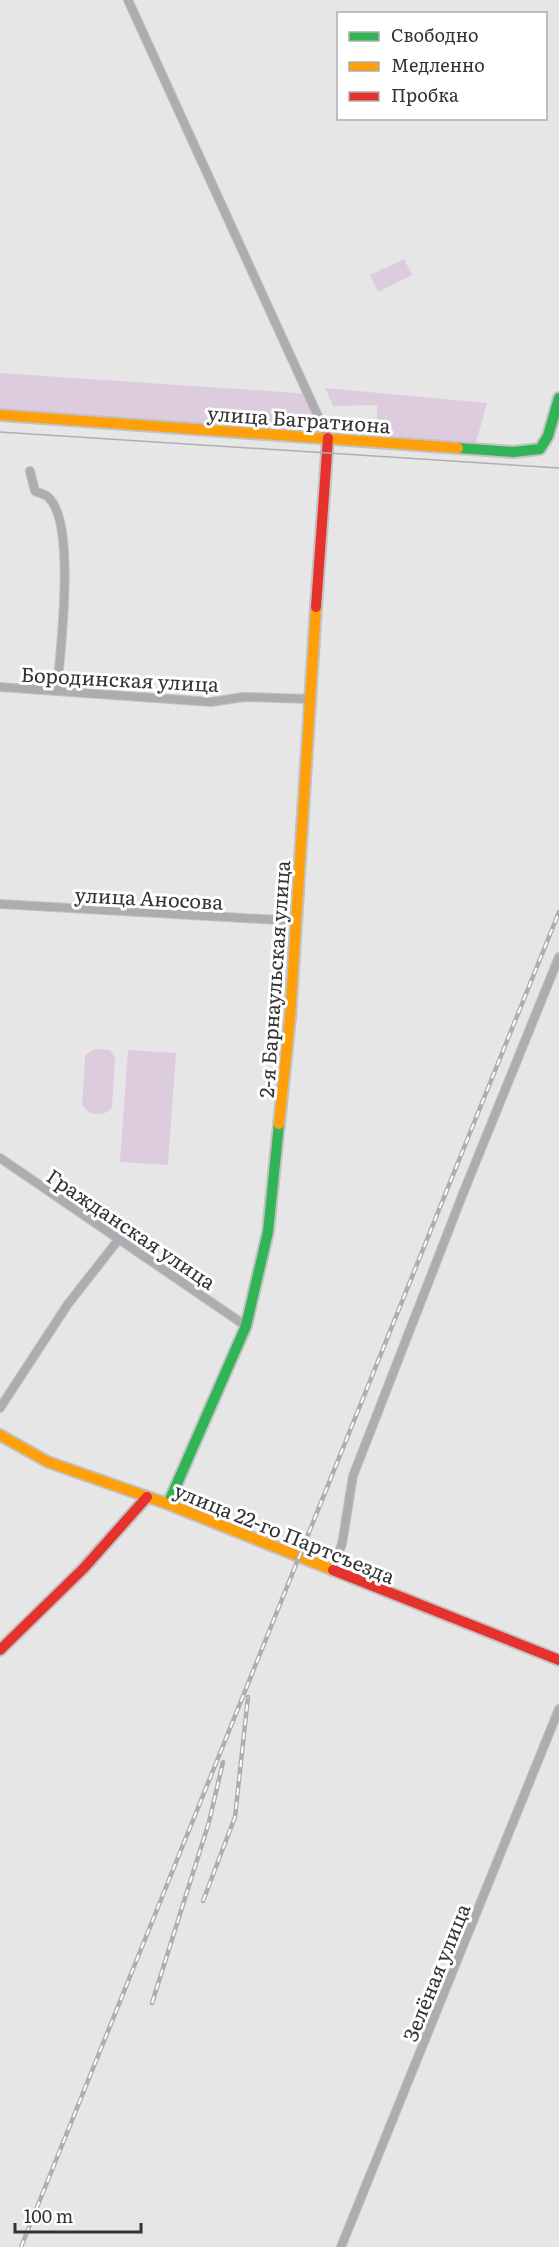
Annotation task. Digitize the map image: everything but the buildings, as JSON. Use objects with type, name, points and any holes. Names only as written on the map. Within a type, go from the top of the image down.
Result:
[{"type":"street","points":[[128,0],[328,438]]},
{"type":"street","name":"улица Багратиона","points":[[0,415],[328,438],[488,452],[533,452],[545,443],[559,398]]},
{"type":"street","name":"2-я Барнаульская улица","points":[[168,1504],[246,1326],[268,1232],[290,1018],[309,699],[328,438]]},
{"type":"street","points":[[30,471],[35,491],[48,496],[53,503],[66,546],[57,691]]},
{"type":"street","name":"Бородинская улица","points":[[0,687],[211,702],[244,697],[309,699]]},
{"type":"street","name":"улица Аносова","points":[[0,904],[297,921]]},
{"type":"street","points":[[332,1570],[342,1544],[353,1476],[464,1191],[559,957]]},
{"type":"street","name":"Гражданская улица","points":[[0,1158],[246,1326]]},
{"type":"street","points":[[0,1408],[69,1304],[118,1239]]},
{"type":"street","name":"улица 22-го Партсъезда","points":[[0,1435],[48,1462],[168,1504],[559,1660]]},
{"type":"street","points":[[0,1650],[84,1568],[147,1497]]},
{"type":"street","name":"Зелёная улица","points":[[341,2247],[559,1709]]},
{"type":"shaded area","points":[[404,259],[412,275],[378,292],[370,275]]},
{"type":"shaded area","points":[[0,373],[312,394],[323,431],[320,434],[0,412]]},
{"type":"shaded area","points":[[325,388],[487,403],[475,446],[376,439],[377,405],[333,406]]},
{"type":"shaded area","points":[[94,1049],[110,1050],[115,1058],[112,1107],[107,1112],[98,1114],[88,1112],[82,1105],[85,1056]]},
{"type":"shaded area","points":[[128,1050],[176,1053],[168,1165],[120,1162]]},
{"type":"tram line","points":[[0,432],[559,468]]},
{"type":"railway","points":[[21,2247],[559,912]]},
{"type":"railway","points":[[203,1901],[235,1817],[248,1697]]},
{"type":"railway","points":[[152,2003],[209,1822],[223,1762]]},
{"type":"traffic: fast","points":[[458,448],[513,452],[540,449],[548,436],[559,398]]},
{"type":"traffic: fast","points":[[168,1504],[246,1326],[268,1232],[279,1124]]},
{"type":"traffic: slow","points":[[0,415],[458,448]]},
{"type":"traffic: slow","points":[[279,1124],[290,1018],[316,607]]},
{"type":"traffic: slow","points":[[0,1435],[48,1462],[168,1504],[333,1570]]},
{"type":"traffic: jam","points":[[316,607],[328,438]]},
{"type":"traffic: jam","points":[[0,1650],[84,1568],[147,1497]]},
{"type":"traffic: jam","points":[[333,1570],[559,1660]]}]
